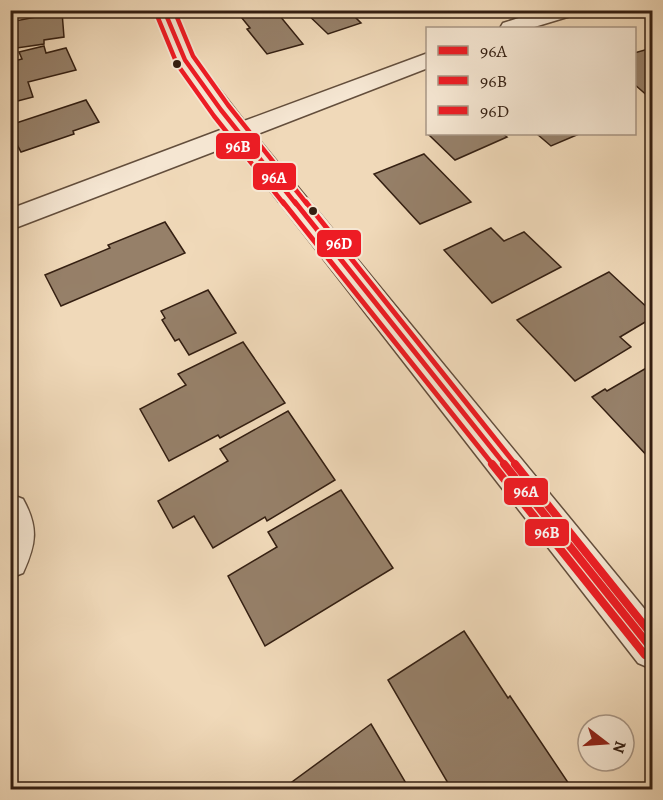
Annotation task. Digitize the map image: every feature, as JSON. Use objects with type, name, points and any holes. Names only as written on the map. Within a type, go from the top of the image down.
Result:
[{"type":"street","points":[[164,10],[185,60],[240,133],[652,649]]},
{"type":"street","points":[[514,27],[566,10]]},
{"type":"street","points":[[10,220],[426,61]]},
{"type":"street","points":[[10,511],[15,518],[18,537],[10,560]]},
{"type":"building","points":[[264,10],[275,10],[303,44],[267,54],[247,29],[250,28],[241,17]]},
{"type":"building","points":[[303,10],[348,10],[361,23],[328,34]]},
{"type":"building","points":[[62,12],[64,37],[44,40],[44,44],[10,49],[10,28],[15,28],[15,21]]},
{"type":"building","points":[[44,46],[46,53],[66,48],[76,70],[28,82],[33,97],[10,103],[10,62],[22,59],[19,52]]},
{"type":"building","points":[[652,48],[652,98],[636,86],[636,52]]},
{"type":"building","points":[[86,100],[99,122],[73,131],[74,134],[21,152],[10,131],[10,125]]},
{"type":"building","points":[[429,135],[504,135],[507,137],[455,160]]},
{"type":"building","points":[[538,135],[577,135],[551,146]]},
{"type":"building","points":[[424,154],[471,202],[420,224],[374,174]]},
{"type":"building","points":[[165,222],[185,253],[61,306],[45,275],[110,248],[108,245]]},
{"type":"building","points":[[491,228],[504,241],[524,232],[561,267],[492,303],[444,250]]},
{"type":"building","points":[[609,272],[652,312],[652,318],[620,337],[631,347],[575,381],[517,320]]},
{"type":"building","points":[[208,290],[236,333],[189,355],[179,339],[175,341],[162,320],[165,318],[161,311]]},
{"type":"building","points":[[243,342],[285,403],[220,438],[218,435],[169,461],[140,409],[186,385],[178,374]]},
{"type":"building","points":[[648,367],[652,372],[652,461],[592,397]]},
{"type":"building","points":[[288,411],[335,480],[267,521],[265,517],[213,548],[194,516],[173,528],[158,501],[228,461],[220,449]]},
{"type":"building","points":[[341,490],[393,568],[265,646],[228,576],[277,547],[268,532]]},
{"type":"building","points":[[464,631],[573,790],[452,790],[388,680]]},
{"type":"building","points":[[371,724],[410,790],[281,790]]},
{"type":"transit line","name":"96A","points":[[164,10],[185,60],[221,110],[652,649]]},
{"type":"transit line","name":"96D","points":[[174,10],[193,56],[228,105],[652,635]]},
{"type":"transit line","name":"96B","points":[[156,13],[177,64],[214,116],[645,655]]}]
